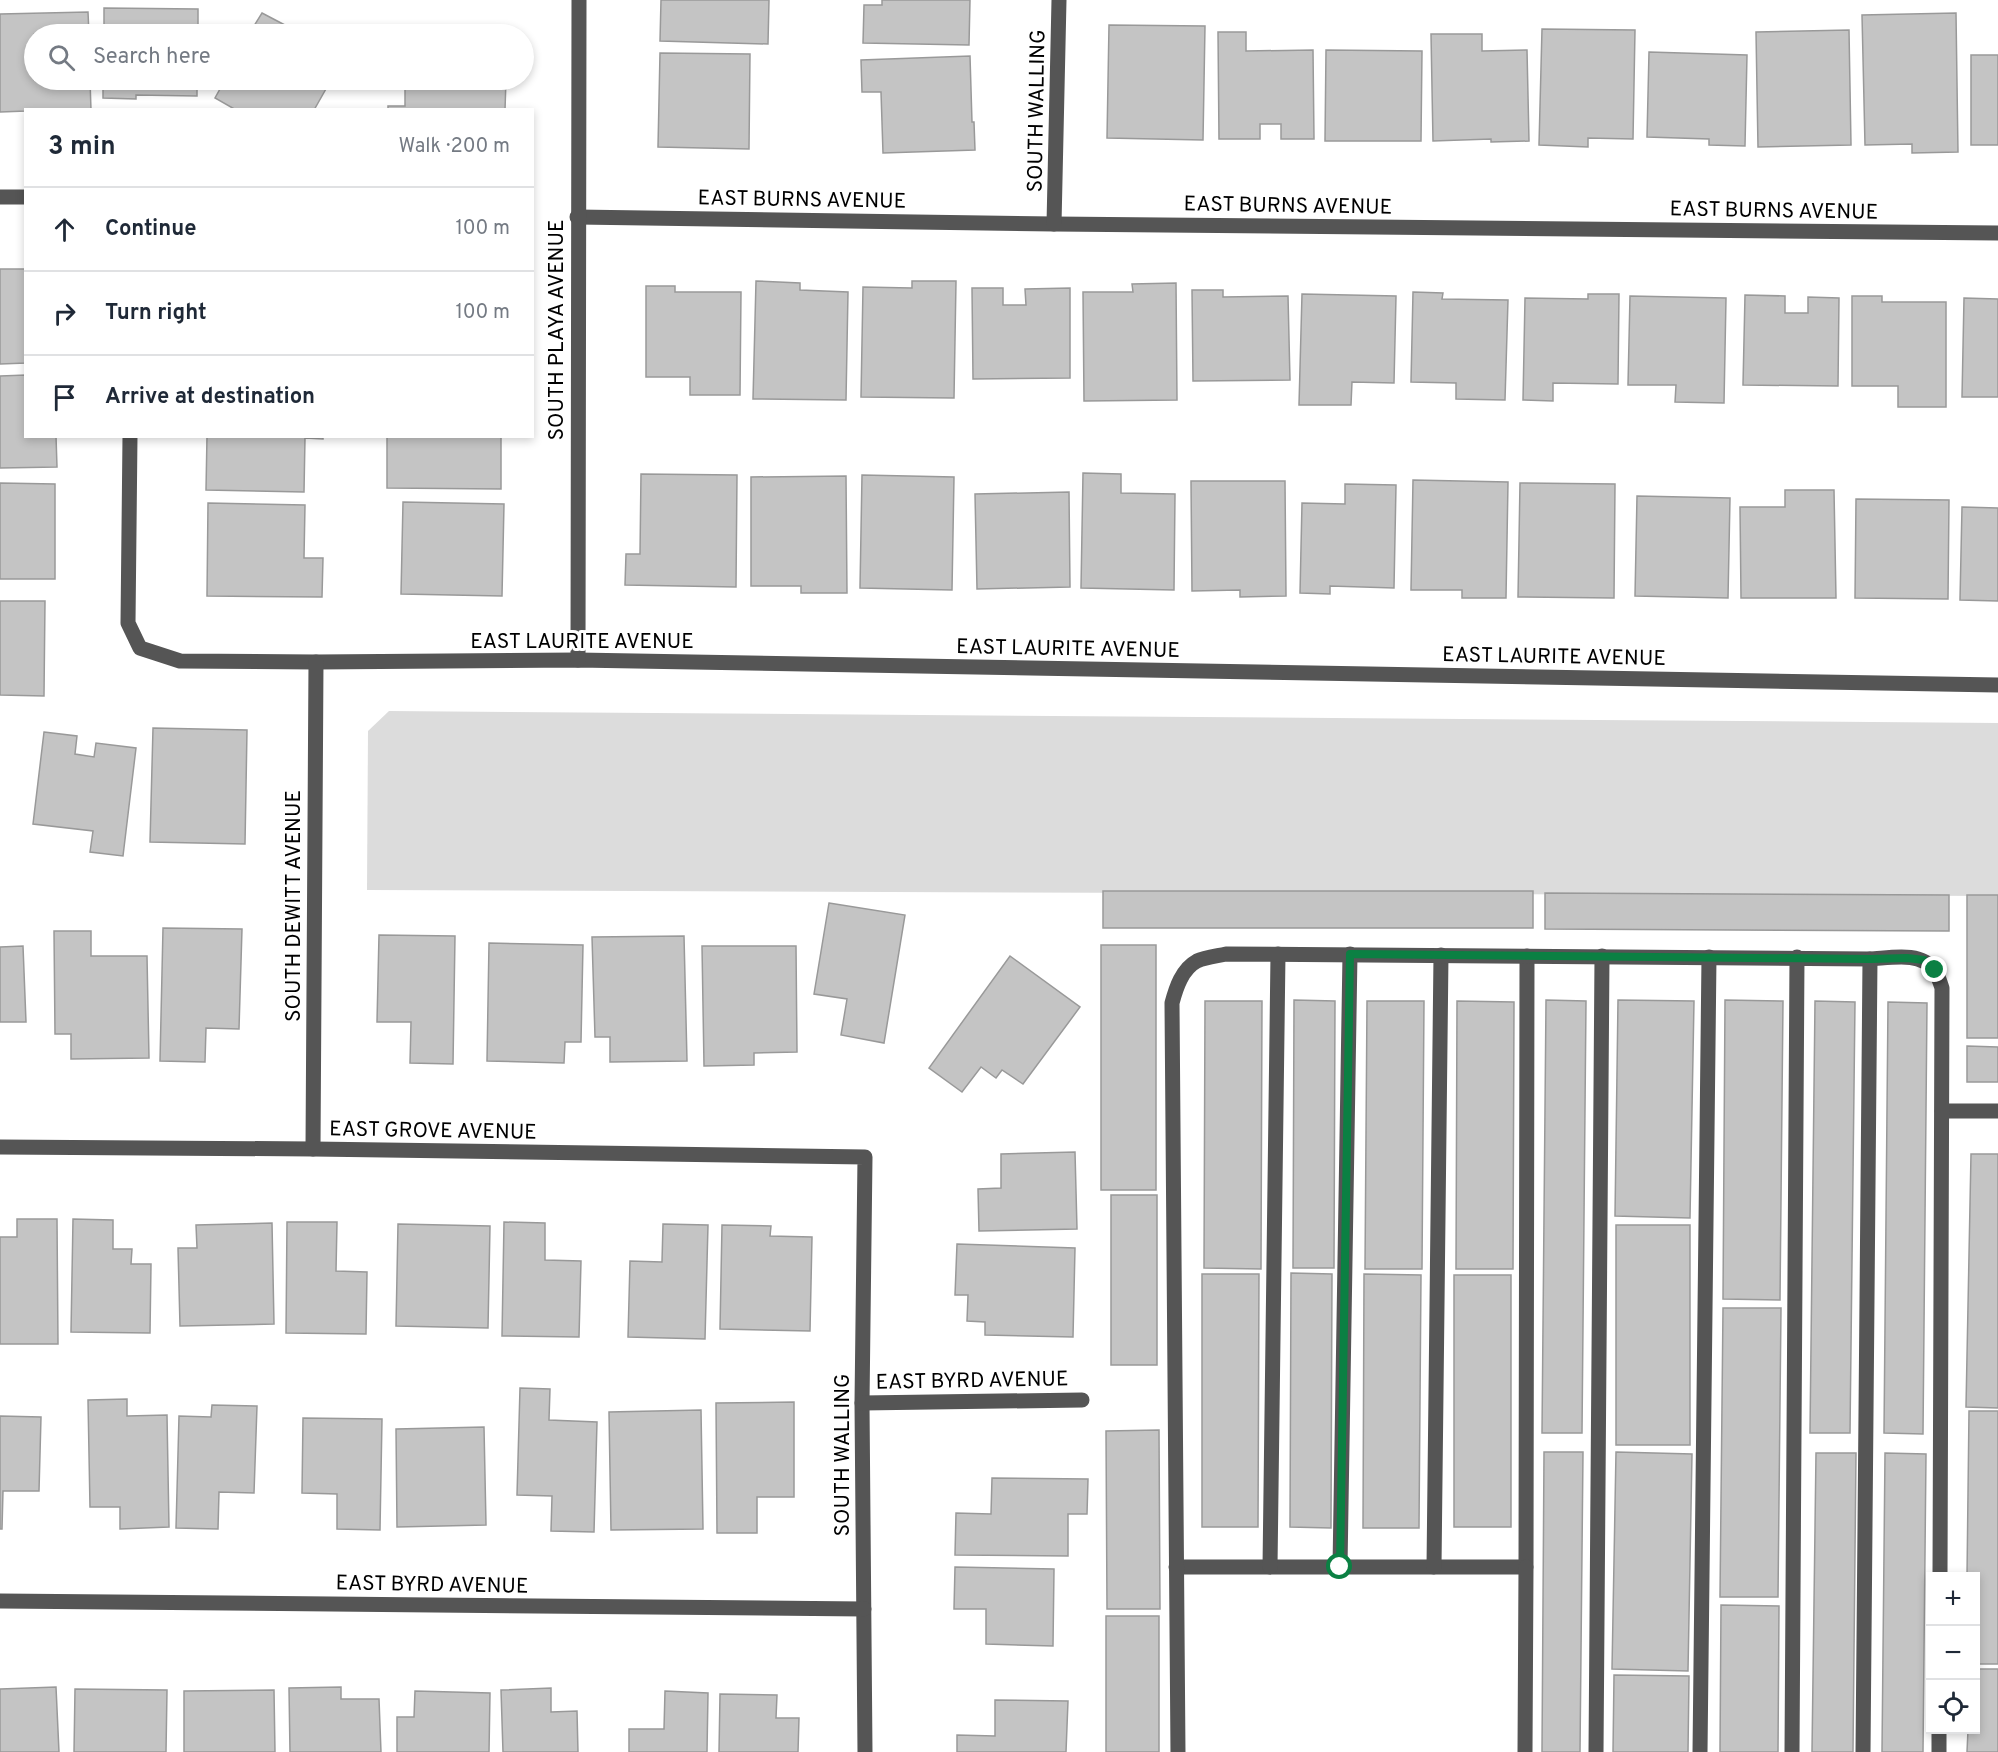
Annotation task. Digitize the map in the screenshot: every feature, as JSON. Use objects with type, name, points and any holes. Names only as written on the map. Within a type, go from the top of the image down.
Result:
[{"type":"street","name":"SOUTH PLAYA AVENUE","points":[[578,660],[579,0]]},
{"type":"street","name":"SOUTH WALLING","points":[[1054,224],[1059,0]]},
{"type":"street","points":[[0,197],[24,197]]},
{"type":"street","name":"EAST BURNS AVENUE","points":[[577,217],[1998,233]]},
{"type":"street","name":"EAST LAURITE AVENUE","points":[[130,438],[128,623],[140,648],[180,661],[578,660],[1998,685]]},
{"type":"street","name":"SOUTH DEWITT AVENUE","points":[[313,1149],[316,662]]},
{"type":"street","points":[[1178,1752],[1172,1003],[1178,984],[1186,971],[1197,961],[1226,954],[1797,957],[1924,960],[1935,970],[1942,988],[1940,1572]]},
{"type":"street","points":[[1270,1567],[1278,954]]},
{"type":"street","points":[[1340,1567],[1350,954]]},
{"type":"street","points":[[1434,1567],[1441,955]]},
{"type":"street","points":[[1525,1752],[1527,956]]},
{"type":"street","points":[[1596,1752],[1602,956]]},
{"type":"street","points":[[1700,1752],[1709,957]]},
{"type":"street","points":[[1792,1752],[1797,957]]},
{"type":"street","points":[[1863,1752],[1870,959]]},
{"type":"street","points":[[1942,1111],[1998,1111]]},
{"type":"street","name":"EAST GROVE AVENUE","points":[[0,1147],[865,1157]]},
{"type":"street","name":"SOUTH WALLING","points":[[865,1157],[862,1403],[865,1752]]},
{"type":"street","name":"EAST BYRD AVENUE","points":[[862,1403],[1082,1400]]},
{"type":"street","points":[[1176,1567],[1526,1567]]},
{"type":"street","name":"EAST BYRD AVENUE","points":[[0,1601],[864,1609]]},
{"type":"street","points":[[1939,1734],[1939,1752]]},
{"type":"shaded area","points":[[389,711],[1998,723],[1998,896],[367,890],[368,731]]},
{"type":"building","points":[[661,0],[769,0],[768,44],[660,41]]},
{"type":"building","points":[[882,0],[970,0],[969,45],[863,43],[864,5],[882,5]]},
{"type":"building","points":[[104,8],[198,9],[198,24],[104,24]]},
{"type":"building","points":[[88,12],[89,24],[24,24],[24,90],[90,90],[91,108],[24,108],[24,111],[0,112],[0,14]]},
{"type":"building","points":[[262,13],[283,24],[255,24]]},
{"type":"building","points":[[1956,13],[1958,152],[1912,153],[1912,144],[1865,145],[1862,15]]},
{"type":"building","points":[[1109,25],[1205,26],[1203,140],[1107,138]]},
{"type":"building","points":[[1542,29],[1635,30],[1633,139],[1588,138],[1588,147],[1539,145]]},
{"type":"building","points":[[1849,30],[1851,145],[1758,147],[1756,32]]},
{"type":"building","points":[[1218,32],[1246,32],[1246,51],[1313,50],[1314,139],[1281,139],[1281,124],[1260,124],[1260,139],[1219,139]]},
{"type":"building","points":[[1431,34],[1482,34],[1482,51],[1527,50],[1529,141],[1491,142],[1491,139],[1433,141]]},
{"type":"building","points":[[1326,50],[1422,51],[1421,141],[1325,141]]},
{"type":"building","points":[[1649,52],[1747,55],[1745,146],[1709,145],[1709,139],[1647,137]]},
{"type":"building","points":[[660,53],[750,54],[749,149],[658,147]]},
{"type":"building","points":[[1971,55],[1998,55],[1998,145],[1971,145]]},
{"type":"building","points":[[970,56],[975,150],[883,153],[881,92],[862,92],[861,60]]},
{"type":"building","points":[[103,90],[197,90],[197,96],[136,95],[136,99],[103,98]]},
{"type":"building","points":[[219,90],[325,90],[315,108],[232,108],[215,98]]},
{"type":"building","points":[[405,90],[506,90],[505,108],[388,108],[388,106],[405,106]]},
{"type":"building","points":[[0,269],[24,269],[24,363],[0,364]]},
{"type":"building","points":[[756,281],[800,283],[800,290],[848,292],[846,400],[753,399]]},
{"type":"building","points":[[912,281],[956,281],[954,398],[861,397],[863,287],[912,288]]},
{"type":"building","points":[[1176,283],[1177,400],[1084,401],[1083,292],[1133,292],[1132,284]]},
{"type":"building","points":[[646,286],[675,286],[675,292],[741,292],[740,395],[690,395],[690,377],[646,377]]},
{"type":"building","points":[[972,288],[1003,288],[1003,305],[1026,305],[1025,289],[1070,288],[1070,378],[973,379]]},
{"type":"building","points":[[1192,290],[1223,290],[1223,297],[1288,296],[1290,380],[1193,381]]},
{"type":"building","points":[[1413,292],[1443,293],[1442,299],[1508,300],[1505,400],[1456,399],[1456,383],[1411,382]]},
{"type":"building","points":[[1302,294],[1396,296],[1394,383],[1352,382],[1351,405],[1299,405]]},
{"type":"building","points":[[1588,294],[1619,294],[1618,384],[1553,383],[1553,401],[1523,400],[1525,298],[1588,299]]},
{"type":"building","points":[[1745,295],[1785,296],[1785,313],[1808,313],[1808,297],[1839,298],[1838,386],[1743,385]]},
{"type":"building","points":[[1630,296],[1726,298],[1724,403],[1675,402],[1676,385],[1628,385]]},
{"type":"building","points":[[1852,296],[1882,296],[1882,302],[1946,302],[1946,407],[1898,407],[1898,386],[1852,386]]},
{"type":"building","points":[[1964,298],[1998,299],[1998,397],[1962,397]]},
{"type":"building","points":[[24,375],[24,438],[56,438],[57,467],[0,468],[0,376]]},
{"type":"building","points":[[207,438],[305,438],[304,492],[206,490]]},
{"type":"building","points":[[387,438],[501,438],[501,489],[387,488]]},
{"type":"building","points":[[1083,473],[1121,474],[1121,493],[1175,494],[1174,590],[1081,588]]},
{"type":"building","points":[[641,474],[737,475],[736,587],[625,585],[626,554],[640,554]]},
{"type":"building","points":[[862,475],[954,477],[952,590],[860,588]]},
{"type":"building","points":[[846,476],[847,593],[801,593],[801,586],[751,586],[751,477]]},
{"type":"building","points":[[1413,480],[1508,482],[1506,598],[1462,598],[1462,590],[1411,590]]},
{"type":"building","points":[[1191,481],[1285,481],[1286,596],[1240,597],[1240,590],[1192,591]]},
{"type":"building","points":[[0,483],[55,484],[55,579],[0,579]]},
{"type":"building","points":[[1520,483],[1615,484],[1614,598],[1518,597]]},
{"type":"building","points":[[1345,484],[1396,485],[1394,588],[1330,586],[1330,594],[1300,593],[1302,503],[1345,504]]},
{"type":"building","points":[[1785,490],[1834,490],[1836,598],[1741,598],[1740,507],[1785,507]]},
{"type":"building","points":[[1069,492],[1070,587],[977,589],[975,494]]},
{"type":"building","points":[[1637,496],[1730,498],[1728,598],[1635,596]]},
{"type":"building","points":[[1856,499],[1949,500],[1948,599],[1855,598]]},
{"type":"building","points":[[403,502],[504,504],[502,596],[401,594]]},
{"type":"building","points":[[208,503],[305,505],[304,558],[323,558],[322,597],[207,596]]},
{"type":"building","points":[[1962,507],[1998,508],[1998,601],[1960,600]]},
{"type":"building","points":[[0,601],[45,601],[44,696],[0,695]]},
{"type":"building","points":[[153,728],[247,730],[245,844],[150,842]]},
{"type":"building","points":[[44,732],[77,736],[75,754],[94,757],[96,743],[136,748],[123,856],[90,852],[93,831],[33,824]]},
{"type":"building","points":[[1103,891],[1533,891],[1533,928],[1103,928]]},
{"type":"building","points":[[1545,893],[1949,895],[1949,931],[1545,929]]},
{"type":"building","points":[[1967,895],[1998,895],[1998,1038],[1967,1038]]},
{"type":"building","points":[[829,903],[905,915],[884,1043],[841,1035],[847,999],[814,994]]},
{"type":"building","points":[[163,928],[242,929],[239,1029],[206,1028],[205,1062],[160,1061]]},
{"type":"building","points":[[54,931],[91,931],[91,956],[147,956],[149,1058],[71,1059],[71,1034],[55,1034]]},
{"type":"building","points":[[379,935],[455,936],[453,1064],[410,1063],[411,1022],[377,1022]]},
{"type":"building","points":[[684,936],[687,1061],[610,1062],[610,1037],[595,1037],[592,937]]},
{"type":"building","points":[[489,943],[583,945],[581,1042],[565,1042],[564,1063],[487,1061]]},
{"type":"building","points":[[1101,945],[1156,945],[1156,1190],[1101,1190]]},
{"type":"building","points":[[23,946],[26,1022],[0,1022],[0,947]]},
{"type":"building","points":[[702,946],[796,946],[797,1052],[754,1053],[754,1065],[704,1066]]},
{"type":"building","points":[[1010,956],[1080,1007],[1023,1084],[1002,1070],[996,1078],[981,1067],[962,1092],[929,1068]]},
{"type":"building","points":[[1294,1000],[1335,1001],[1334,1268],[1293,1268]]},
{"type":"building","points":[[1546,1000],[1586,1001],[1582,1433],[1542,1433]]},
{"type":"building","points":[[1618,1000],[1694,1001],[1690,1218],[1615,1216]]},
{"type":"building","points":[[1725,1000],[1783,1001],[1780,1300],[1723,1299]]},
{"type":"building","points":[[1205,1001],[1262,1001],[1261,1269],[1204,1268]]},
{"type":"building","points":[[1367,1001],[1424,1001],[1422,1269],[1365,1269]]},
{"type":"building","points":[[1457,1001],[1514,1002],[1513,1269],[1456,1269]]},
{"type":"building","points":[[1815,1001],[1855,1002],[1850,1433],[1810,1433]]},
{"type":"building","points":[[1888,1002],[1927,1003],[1923,1434],[1884,1433]]},
{"type":"building","points":[[1967,1046],[1998,1047],[1998,1082],[1967,1082]]},
{"type":"building","points":[[1075,1152],[1077,1229],[979,1231],[978,1189],[1001,1188],[1001,1154]]},
{"type":"building","points":[[1971,1154],[1998,1154],[1998,1408],[1966,1407]]},
{"type":"building","points":[[1111,1195],[1157,1195],[1157,1365],[1111,1365]]},
{"type":"building","points":[[17,1219],[57,1219],[58,1344],[0,1344],[0,1237],[17,1237]]},
{"type":"building","points":[[73,1219],[113,1220],[113,1249],[132,1249],[131,1264],[151,1264],[150,1333],[71,1332]]},
{"type":"building","points":[[287,1222],[337,1222],[336,1271],[367,1272],[366,1334],[286,1333]]},
{"type":"building","points":[[504,1222],[545,1223],[545,1260],[581,1261],[579,1337],[502,1336]]},
{"type":"building","points":[[272,1223],[274,1324],[180,1326],[178,1248],[197,1248],[196,1225]]},
{"type":"building","points":[[398,1224],[490,1226],[488,1328],[396,1326]]},
{"type":"building","points":[[663,1224],[708,1225],[705,1339],[628,1337],[630,1261],[662,1262]]},
{"type":"building","points":[[722,1225],[771,1226],[770,1236],[812,1237],[810,1331],[720,1329]]},
{"type":"building","points":[[1616,1225],[1690,1225],[1690,1445],[1616,1445]]},
{"type":"building","points":[[957,1244],[1075,1248],[1073,1337],[985,1335],[985,1322],[967,1321],[968,1295],[955,1295]]},
{"type":"building","points":[[1291,1273],[1332,1274],[1331,1528],[1290,1527]]},
{"type":"building","points":[[1202,1274],[1259,1274],[1258,1527],[1202,1527]]},
{"type":"building","points":[[1364,1274],[1421,1275],[1419,1528],[1363,1528]]},
{"type":"building","points":[[1454,1275],[1511,1275],[1511,1527],[1454,1527]]},
{"type":"building","points":[[1723,1308],[1781,1308],[1778,1597],[1720,1597]]},
{"type":"building","points":[[520,1388],[550,1389],[549,1420],[597,1422],[594,1532],[551,1531],[552,1496],[517,1495]]},
{"type":"building","points":[[127,1399],[127,1416],[167,1415],[169,1527],[120,1529],[120,1507],[90,1507],[88,1400]]},
{"type":"building","points":[[794,1402],[794,1497],[757,1497],[757,1533],[717,1533],[716,1403]]},
{"type":"building","points":[[212,1405],[257,1406],[254,1493],[219,1492],[218,1529],[176,1528],[179,1416],[211,1417]]},
{"type":"building","points":[[701,1410],[703,1529],[611,1530],[609,1412]]},
{"type":"building","points":[[1969,1411],[1998,1411],[1998,1664],[1980,1664],[1980,1572],[1967,1572]]},
{"type":"building","points":[[0,1416],[41,1417],[39,1491],[3,1491],[2,1529],[0,1529]]},
{"type":"building","points":[[303,1418],[382,1419],[380,1530],[337,1529],[337,1494],[302,1493]]},
{"type":"building","points":[[484,1427],[486,1525],[397,1527],[396,1429]]},
{"type":"building","points":[[1159,1430],[1160,1609],[1107,1609],[1106,1431]]},
{"type":"building","points":[[1544,1452],[1583,1452],[1580,1752],[1542,1752]]},
{"type":"building","points":[[1616,1452],[1692,1454],[1688,1671],[1612,1669]]},
{"type":"building","points":[[1816,1453],[1856,1453],[1853,1752],[1812,1752]]},
{"type":"building","points":[[1885,1453],[1926,1454],[1923,1752],[1882,1752]]},
{"type":"building","points":[[992,1478],[1088,1479],[1087,1514],[1068,1514],[1068,1556],[955,1555],[956,1513],[991,1514]]},
{"type":"building","points":[[955,1567],[1054,1569],[1053,1646],[986,1644],[986,1609],[954,1609]]},
{"type":"building","points":[[1721,1605],[1779,1606],[1778,1752],[1720,1752]]},
{"type":"building","points":[[1106,1616],[1159,1616],[1159,1752],[1106,1752]]},
{"type":"building","points":[[1980,1669],[1998,1669],[1998,1752],[1967,1752],[1968,1734],[1980,1734]]},
{"type":"building","points":[[1614,1675],[1689,1676],[1688,1752],[1613,1752]]},
{"type":"building","points":[[56,1687],[59,1752],[0,1752],[0,1689]]},
{"type":"building","points":[[341,1687],[341,1699],[379,1699],[381,1752],[290,1752],[289,1688]]},
{"type":"building","points":[[551,1688],[551,1712],[577,1711],[578,1752],[503,1752],[501,1690]]},
{"type":"building","points":[[75,1689],[167,1690],[166,1752],[74,1752]]},
{"type":"building","points":[[274,1690],[275,1752],[184,1752],[184,1691]]},
{"type":"building","points":[[415,1691],[490,1693],[489,1752],[397,1752],[397,1717],[414,1717]]},
{"type":"building","points":[[665,1691],[708,1693],[707,1752],[629,1752],[629,1729],[664,1729]]},
{"type":"building","points":[[720,1694],[777,1695],[776,1718],[799,1718],[798,1752],[719,1752]]},
{"type":"building","points":[[995,1700],[1068,1701],[1066,1752],[957,1752],[957,1735],[995,1736]]},
{"type":"route","points":[[1340,1567],[1350,954],[1907,958],[1924,960],[1935,970]]}]
